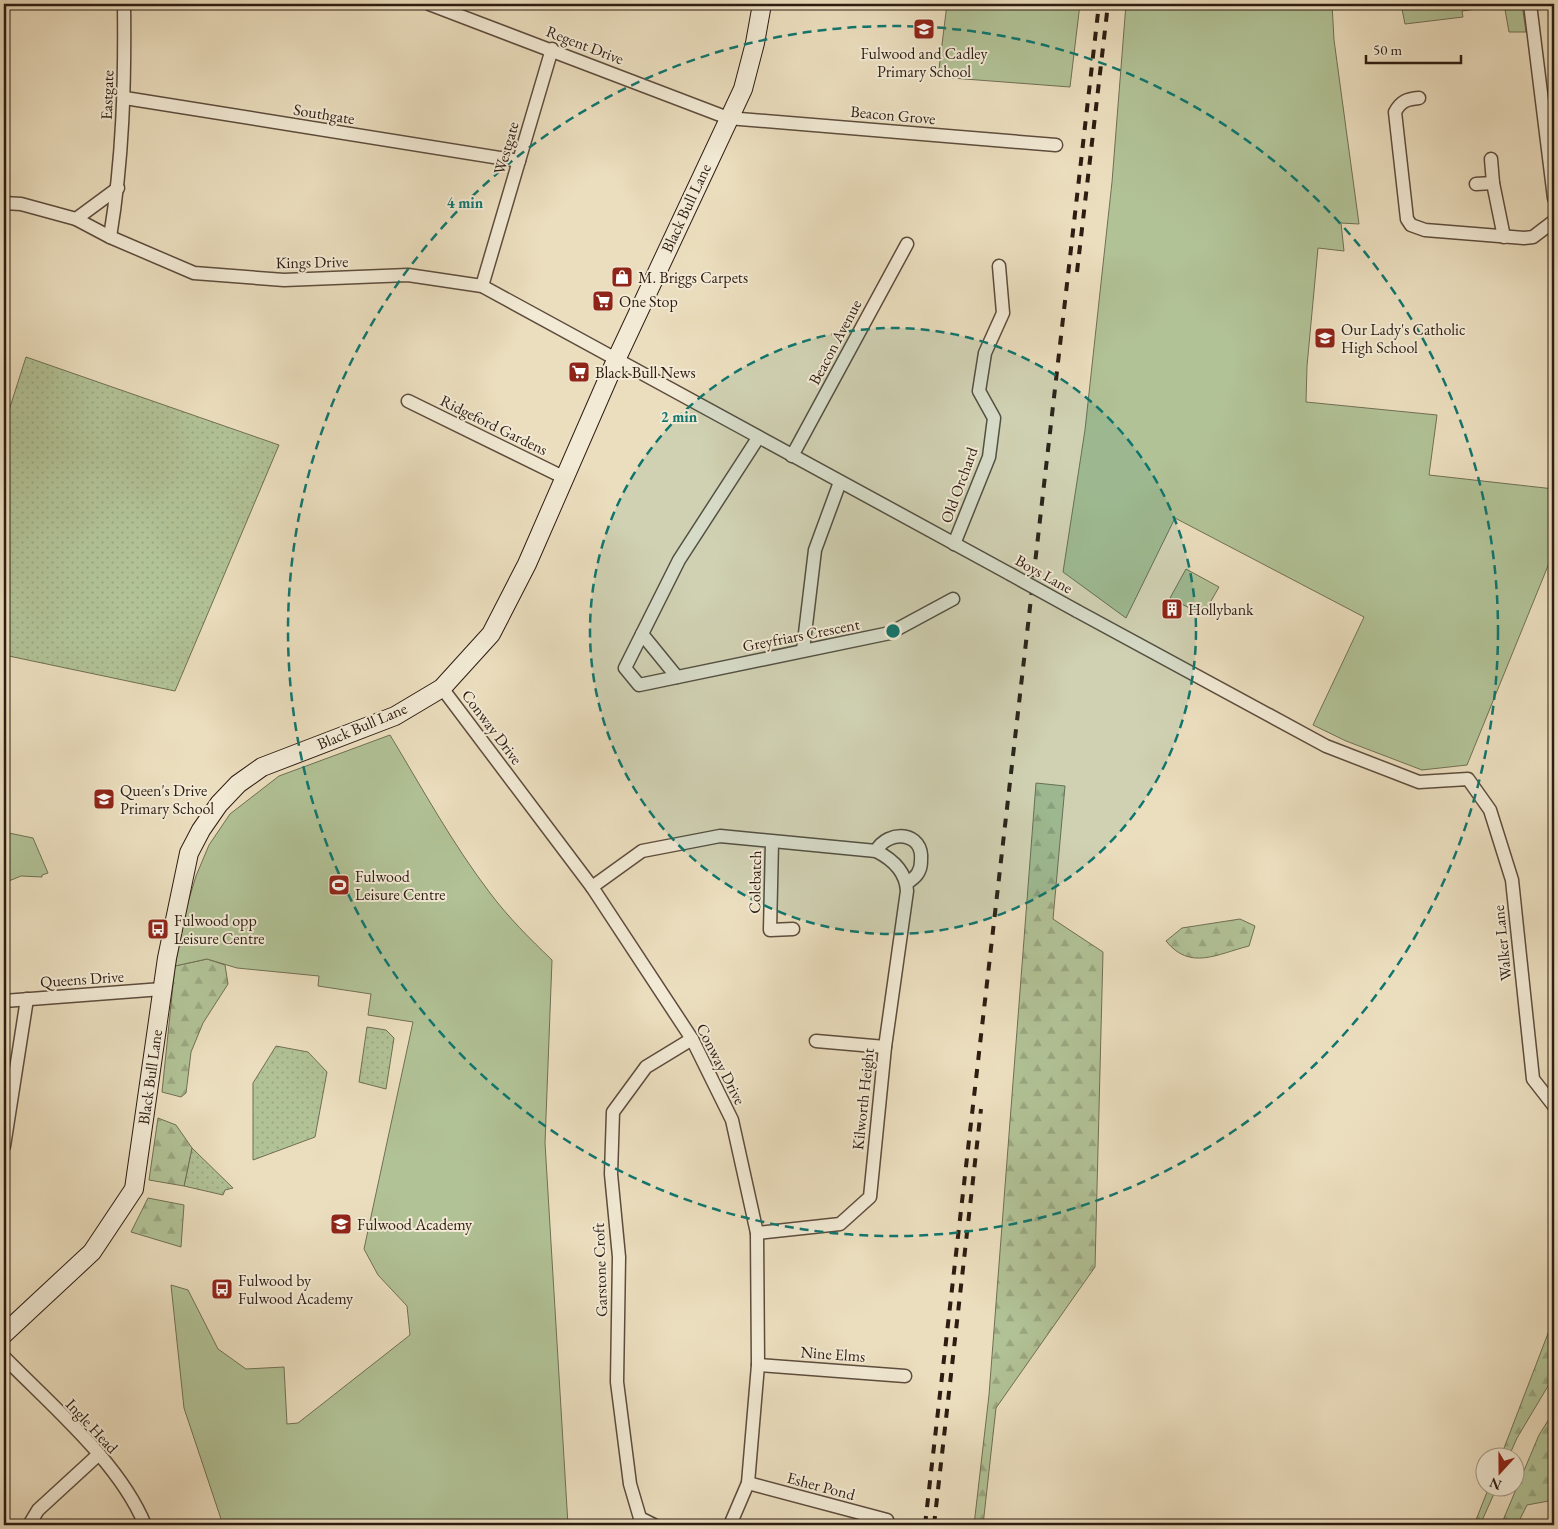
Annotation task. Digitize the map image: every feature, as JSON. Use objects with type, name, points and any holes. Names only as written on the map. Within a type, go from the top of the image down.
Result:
[{"type":"street","name":"Eastgate","points":[[110,237],[118,188],[125,98],[124,4]]},
{"type":"street","name":"Regent Drive","points":[[429,4],[552,49],[728,118]]},
{"type":"street","name":"Black Bull Lane","points":[[4,1334],[92,1252],[134,1189],[162,989],[189,853],[201,830],[219,804],[238,784],[262,767],[395,716],[442,688],[491,634],[527,564],[616,360],[743,89],[755,43],[762,4]]},
{"type":"street","points":[[1530,4],[1554,198]]},
{"type":"street","name":"Westgate","points":[[482,286],[552,49]]},
{"type":"street","name":"Southgate","points":[[125,98],[519,161]]},
{"type":"street","points":[[1419,98],[1407,99],[1399,104],[1396,112],[1408,219],[1411,225],[1426,230],[1504,237],[1533,237],[1554,220]]},
{"type":"street","name":"Beacon Grove","points":[[728,118],[1056,144]]},
{"type":"street","points":[[1491,159],[1493,183],[1504,237]]},
{"type":"street","points":[[1476,184],[1493,183]]},
{"type":"street","points":[[76,219],[118,188]]},
{"type":"street","name":"Kings Drive","points":[[4,203],[21,204],[76,219],[110,237],[194,273],[284,280],[408,275],[482,286],[616,360]]},
{"type":"street","name":"Beacon Avenue","points":[[792,456],[907,244]]},
{"type":"street","name":"Old Orchard","points":[[954,544],[989,457],[994,418],[979,391],[985,353],[1003,313],[999,266]]},
{"type":"street","name":"Boys Lane","points":[[616,360],[1326,746],[1420,782],[1468,779]]},
{"type":"street","name":"Ridgeford Gardens","points":[[408,401],[565,478]]},
{"type":"street","name":"Greyfriars Crescent","points":[[758,438],[679,560],[625,668],[639,685],[890,633],[953,599]]},
{"type":"street","points":[[803,650],[815,550],[840,482]]},
{"type":"street","points":[[642,634],[677,677]]},
{"type":"street","name":"Conway Drive","points":[[442,688],[592,887],[692,1039],[732,1120],[757,1233],[758,1365],[748,1484],[730,1525]]},
{"type":"street","name":"Walker Lane","points":[[1468,779],[1490,810],[1512,880],[1533,1078],[1554,1106]]},
{"type":"street","points":[[592,887],[642,851],[720,836],[876,851],[894,863],[904,875],[907,883]]},
{"type":"street","name":"Kilworth Height","points":[[757,1233],[840,1224],[870,1197],[885,1047],[907,883],[916,876],[920,869],[922,852],[919,844],[912,839],[894,837],[884,840],[876,851]]},
{"type":"street","name":"Colebatch","points":[[772,842],[770,930],[793,929]]},
{"type":"street","name":"Queens Drive","points":[[4,1001],[162,989]]},
{"type":"street","points":[[4,1146],[27,999]]},
{"type":"street","name":"Garstone Croft","points":[[654,1525],[640,1518],[630,1484],[617,1382],[620,1258],[611,1174],[613,1112],[646,1067],[692,1039]]},
{"type":"street","points":[[816,1041],[885,1047]]},
{"type":"street","name":"Ingle Head","points":[[4,1357],[99,1454],[137,1504],[145,1525]]},
{"type":"street","name":"Nine Elms","points":[[758,1365],[905,1376]]},
{"type":"street","points":[[28,1525],[38,1510],[99,1454]]},
{"type":"street","name":"Esher Pond","points":[[748,1484],[887,1520]]},
{"type":"green space","points":[[947,4],[1080,4],[1070,87],[938,77]]},
{"type":"green space","name":"Our Lady's Catholic High School","points":[[1126,4],[1332,4],[1334,40],[1359,224],[1341,223],[1344,251],[1318,248],[1307,366],[1306,402],[1437,415],[1429,475],[1554,489],[1554,551],[1467,765],[1422,770],[1346,741],[1313,725],[1364,617],[1175,518],[1126,618],[1063,572],[1085,430],[1112,182]]},
{"type":"green space","points":[[1401,4],[1475,4],[1476,9],[1462,11],[1463,17],[1405,24]]},
{"type":"green space","points":[[1504,4],[1522,4],[1526,32],[1509,32]]},
{"type":"green space","points":[[26,357],[279,445],[175,691],[4,655],[4,426]]},
{"type":"green space","points":[[1186,569],[1219,587],[1203,615],[1170,598]]},
{"type":"green space","points":[[390,735],[476,874],[497,902],[527,936],[552,960],[545,1143],[568,1525],[223,1525],[184,1408],[171,1285],[188,1290],[218,1349],[246,1369],[284,1367],[287,1424],[298,1423],[410,1335],[407,1306],[378,1275],[364,1249],[413,1022],[368,1015],[371,994],[318,986],[319,976],[237,968],[207,959],[175,966],[186,909],[196,876],[209,845],[230,814],[279,776]]},
{"type":"green space","points":[[1036,783],[1065,786],[1053,919],[1103,952],[1095,1267],[996,1408],[983,1525],[974,1525],[989,1395]]},
{"type":"green space","points":[[4,832],[33,838],[48,873],[42,875],[42,877],[21,876],[4,883]]},
{"type":"green space","points":[[1240,919],[1255,926],[1249,946],[1215,956],[1194,958],[1185,956],[1175,950],[1166,941],[1182,928]]},
{"type":"green space","points":[[207,959],[225,965],[228,984],[203,1023],[191,1052],[186,1093],[181,1097],[162,1092],[175,966]]},
{"type":"green space","points":[[367,1027],[386,1030],[394,1038],[386,1089],[359,1082]]},
{"type":"green space","points":[[276,1046],[308,1052],[327,1072],[315,1137],[253,1160],[253,1083]]},
{"type":"green space","points":[[158,1118],[176,1125],[192,1148],[184,1186],[149,1180]]},
{"type":"green space","points":[[192,1148],[233,1188],[225,1190],[223,1195],[184,1186]]},
{"type":"green space","points":[[148,1198],[184,1205],[181,1247],[131,1232]]},
{"type":"green space","points":[[1552,1323],[1554,1323],[1554,1376],[1513,1446],[1505,1446]]},
{"type":"green space","points":[[1554,1411],[1554,1500],[1527,1505],[1517,1525],[1501,1525],[1513,1496],[1526,1496],[1526,1466],[1539,1435]]},
{"type":"green space","points":[[1485,1496],[1493,1496],[1480,1525],[1474,1525]]},
{"type":"railway","points":[[925,1525],[1099,4]]},
{"type":"railway","points":[[1077,272],[1108,4]]},
{"type":"railway","points":[[934,1525],[981,1109]]},
{"type":"place","name":"Fulwood and Cadley Primary School","points":[[924,29]]},
{"type":"place","name":"M. Briggs Carpets","points":[[622,277]]},
{"type":"place","name":"One Stop","points":[[603,301]]},
{"type":"place","name":"Our Lady's Catholic High School","points":[[1325,338]]},
{"type":"place","name":"Black Bull News","points":[[579,372]]},
{"type":"place","name":"Hollybank","points":[[1172,609]]},
{"type":"place","name":"Queen's Drive Primary School","points":[[104,799]]},
{"type":"place","name":"Fulwood Leisure Centre","points":[[339,885]]},
{"type":"place","name":"Fulwood opp Leisure Centre","points":[[158,929]]},
{"type":"place","name":"Fulwood Academy","points":[[341,1224]]},
{"type":"place","name":"Fulwood by Fulwood Academy","points":[[222,1289]]}]
